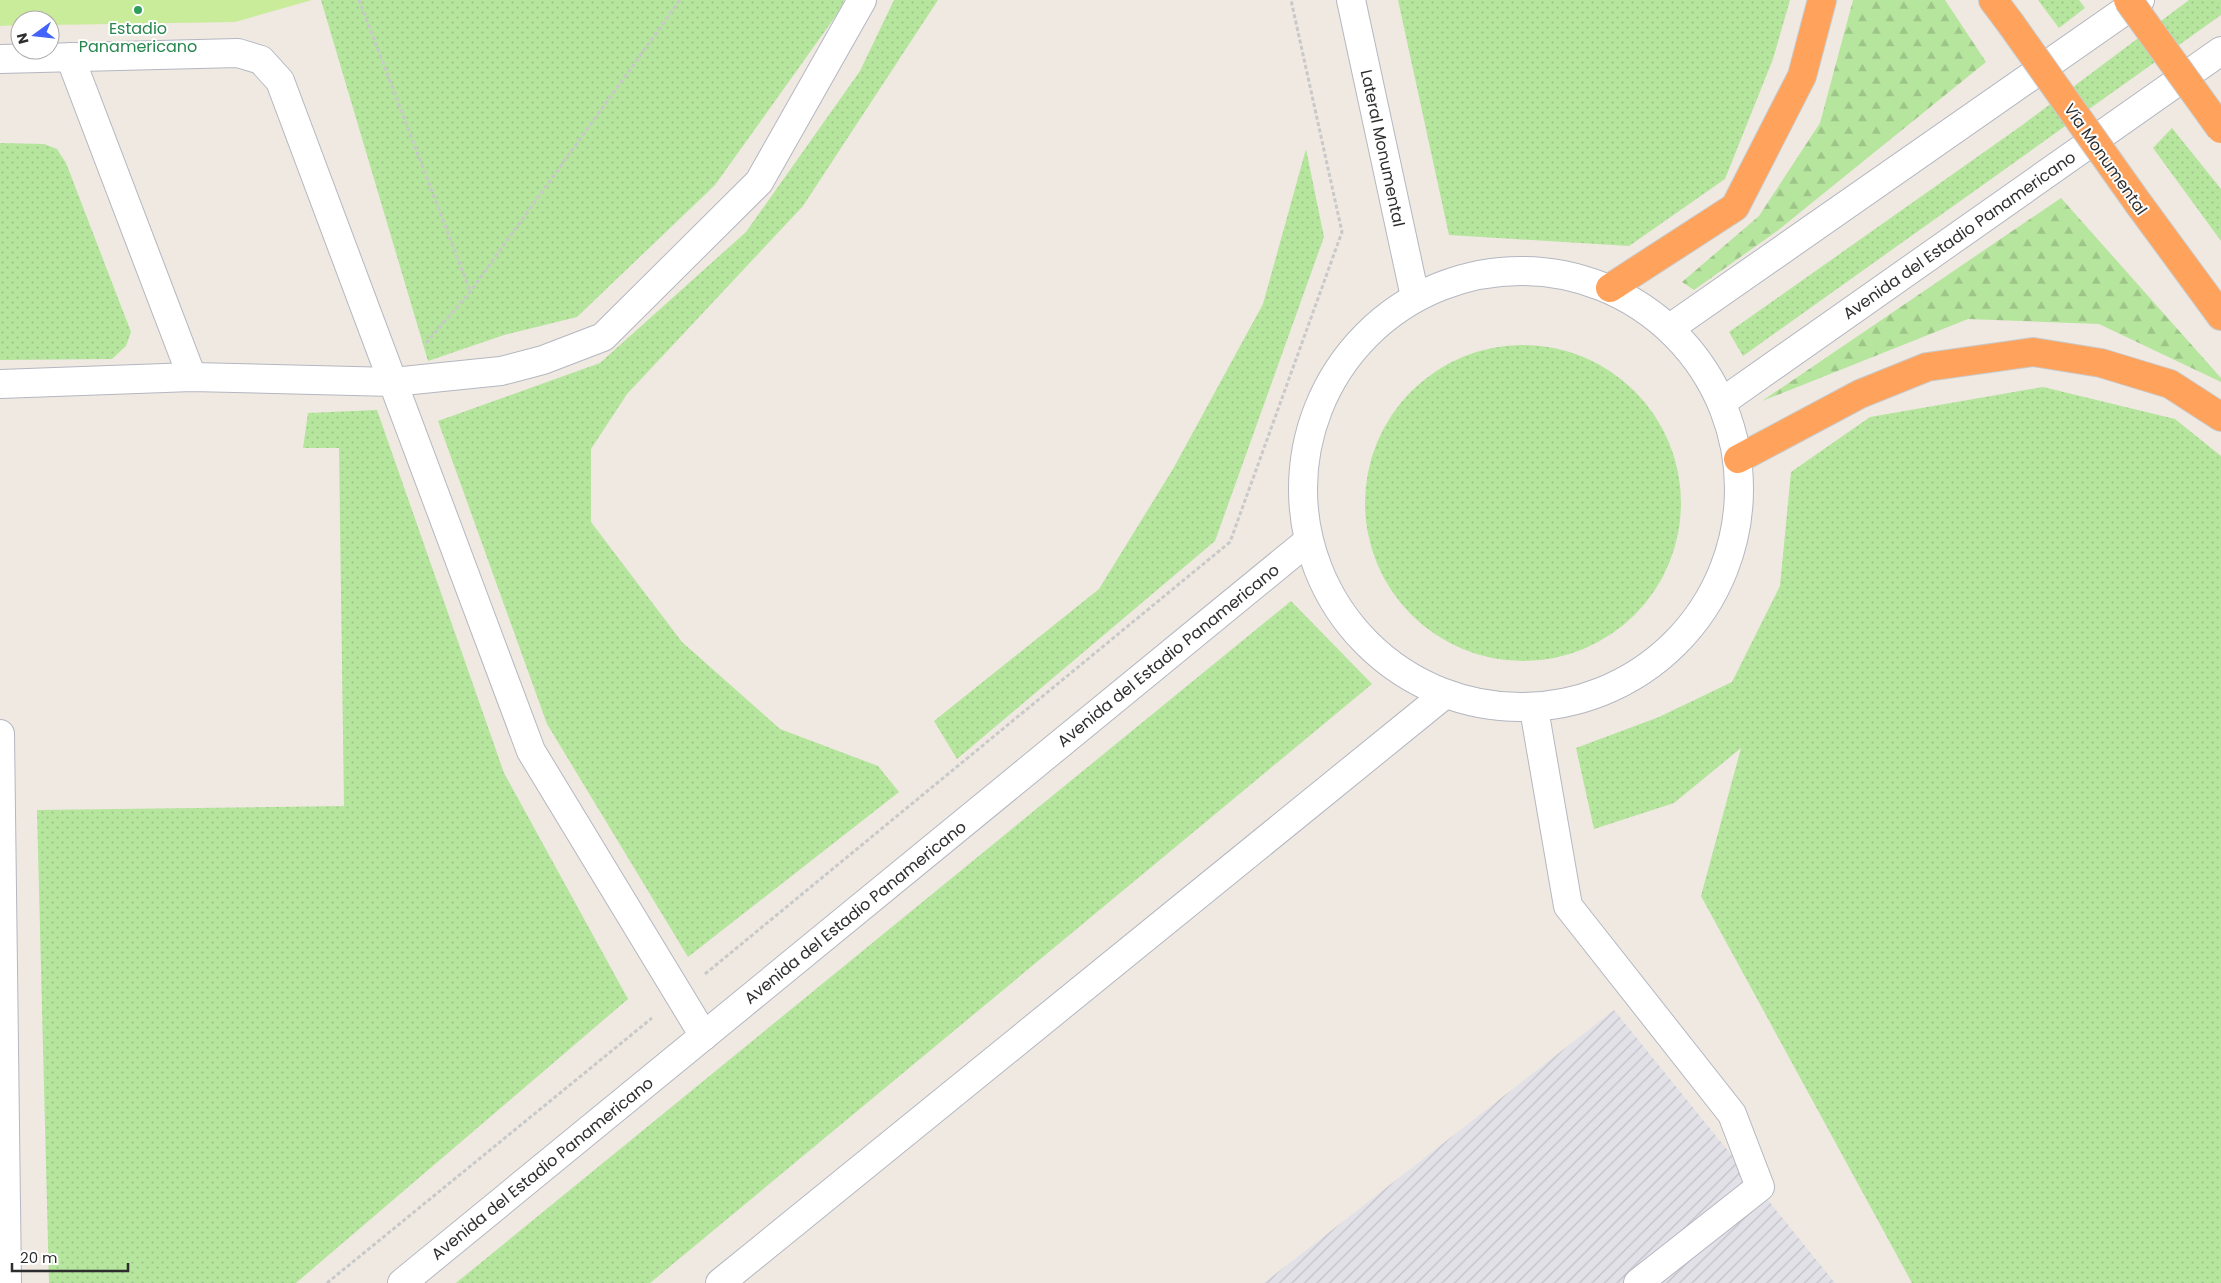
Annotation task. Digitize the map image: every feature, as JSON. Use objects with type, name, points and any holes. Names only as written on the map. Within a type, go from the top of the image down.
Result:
[{"type":"highway","points":[[1610,288],[1735,207],[1802,76],[1822,0]]},
{"type":"highway","name":"Vía Monumental","points":[[1993,0],[2221,316]]},
{"type":"highway","points":[[2128,0],[2221,129]]},
{"type":"highway","points":[[1738,459],[1860,394],[1927,367],[2033,352],[2101,363],[2170,384],[2221,417]]},
{"type":"street","points":[[0,384],[192,377],[392,382],[502,370],[544,360],[603,337],[759,182],[862,0]]},
{"type":"street","name":"Lateral Monumental","points":[[1351,0],[1415,297]]},
{"type":"street","points":[[1670,328],[2140,0]]},
{"type":"street","name":"Avenida del Estadio Panamericano","points":[[1722,402],[2221,51]]},
{"type":"street","points":[[0,59],[238,53],[261,60],[280,81],[531,751],[704,1036]]},
{"type":"street","points":[[70,57],[192,377]]},
{"type":"street","points":[[1545,270],[1610,288],[1642,306],[1670,328],[1700,363],[1722,402],[1738,459],[1736,531],[1711,599],[1666,655],[1604,693],[1534,709],[1488,707],[1444,695],[1397,670],[1357,634],[1327,590],[1308,541],[1304,470],[1321,400],[1360,340],[1415,297],[1478,274],[1545,270]]},
{"type":"street","name":"Avenida del Estadio Panamericano","points":[[402,1283],[1308,541]]},
{"type":"street","points":[[720,1283],[1444,695]]},
{"type":"street","points":[[1534,709],[1568,906],[1732,1114],[1760,1187],[1638,1283]]},
{"type":"street","points":[[0,734],[7,1283]]},
{"type":"path","points":[[359,0],[470,292]]},
{"type":"path","points":[[392,382],[470,292],[680,0]]},
{"type":"path","points":[[327,1283],[1230,542],[1342,232],[1291,0]]},
{"type":"shaded area","points":[[1614,1010],[1835,1283],[1264,1283]]},
{"type":"green space","name":"Estadio Panamericano","points":[[0,0],[312,0],[235,22],[60,25],[60,10],[10,10],[10,26],[0,26]]},
{"type":"green space","points":[[321,0],[844,0],[840,10],[715,185],[577,317],[504,335],[428,361]]},
{"type":"green space","points":[[894,0],[938,0],[803,206],[627,394],[591,449],[591,522],[682,642],[780,729],[878,766],[899,792],[688,957],[547,724],[438,421],[600,363],[746,232],[860,71]]},
{"type":"green space","points":[[1398,0],[1790,0],[1773,59],[1725,179],[1629,246],[1449,235]]},
{"type":"green space","points":[[1853,0],[1945,0],[1986,62],[1777,231],[1694,290],[1682,282],[1759,216],[1820,123]]},
{"type":"green space","points":[[2038,0],[2079,0],[2085,8],[2059,28]]},
{"type":"green space","points":[[2189,0],[2221,0],[2221,15],[1743,356],[1729,332],[2021,126]]},
{"type":"green space","points":[[2172,128],[2221,189],[2221,241],[2153,148]]},
{"type":"green space","points":[[0,143],[44,144],[57,149],[66,163],[131,332],[126,346],[112,359],[0,360]]},
{"type":"green space","points":[[1306,149],[1324,237],[1215,541],[957,759],[934,721],[1099,589],[1173,469],[1263,304]]},
{"type":"green space","points":[[2061,198],[2221,378],[2221,382],[2099,324],[1968,319],[1762,401]]},
{"type":"green space","points":[[1523,345],[1554,348],[1584,357],[1611,371],[1635,391],[1655,415],[1669,442],[1678,472],[1681,503],[1678,534],[1669,564],[1655,591],[1635,615],[1611,635],[1584,649],[1554,658],[1523,661],[1492,658],[1462,649],[1435,635],[1411,615],[1391,591],[1377,564],[1368,534],[1365,503],[1368,472],[1377,442],[1391,415],[1411,391],[1435,371],[1462,357],[1492,348]]},
{"type":"green space","points":[[2043,387],[2175,419],[2221,456],[2221,1283],[1912,1283],[1701,896],[1741,748],[1674,803],[1594,829],[1576,748],[1659,717],[1732,682],[1780,586],[1791,472],[1870,417]]},
{"type":"green space","points":[[377,410],[504,773],[628,999],[296,1283],[49,1283],[37,810],[344,806],[339,448],[303,448],[308,413]]},
{"type":"green space","points":[[1291,601],[1372,684],[650,1283],[456,1283]]},
{"type":"place","name":"Estadio Panamericano","points":[[138,10]]}]
